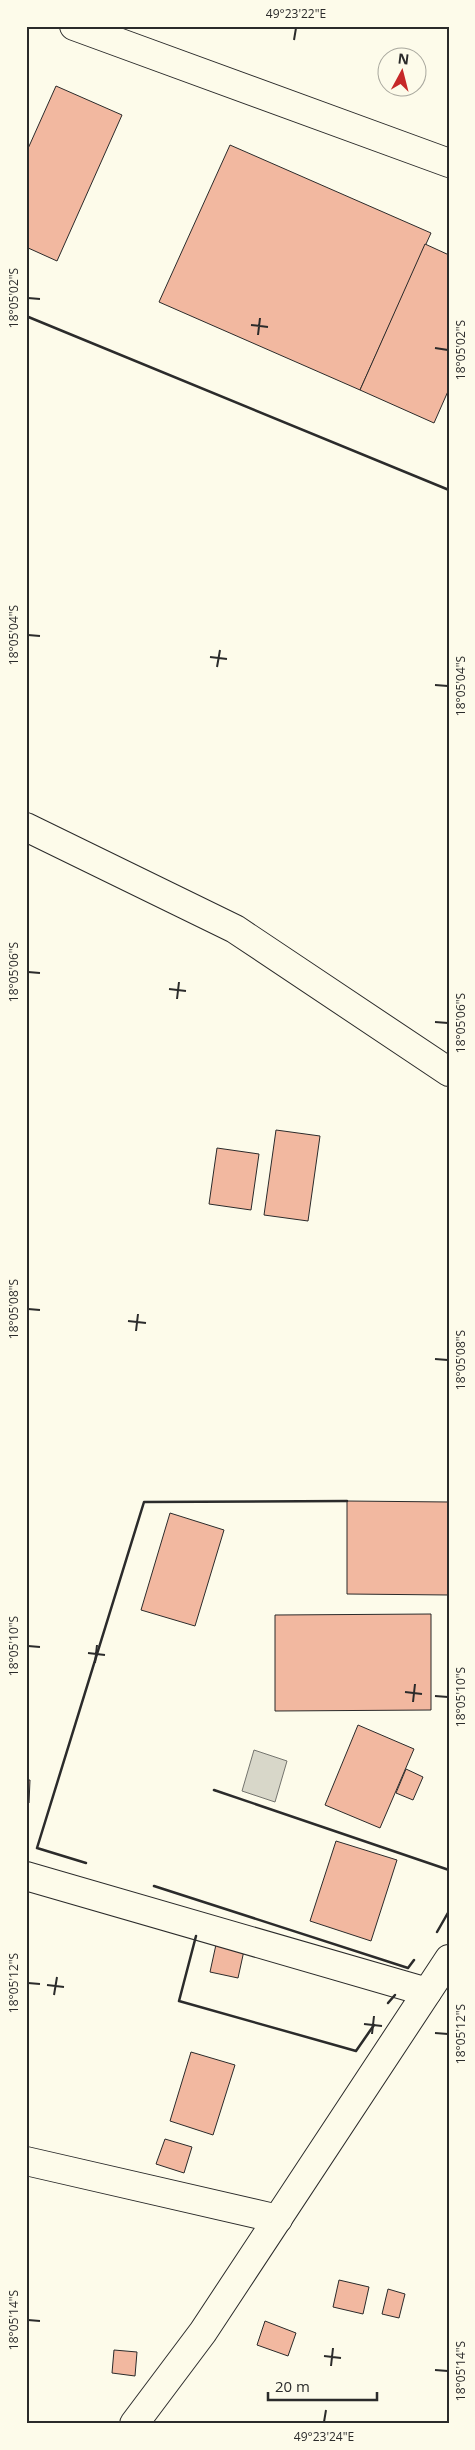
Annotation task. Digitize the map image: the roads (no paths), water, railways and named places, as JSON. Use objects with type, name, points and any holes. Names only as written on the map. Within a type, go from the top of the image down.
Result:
[{"type":"street","points":[[74,26],[449,163]]},
{"type":"street","points":[[26,827],[235,929],[449,1072]]},
{"type":"street","points":[[26,1876],[427,1992]]},
{"type":"street","points":[[134,2424],[203,2332],[449,1959]]},
{"type":"street","points":[[26,2161],[278,2219]]}]
